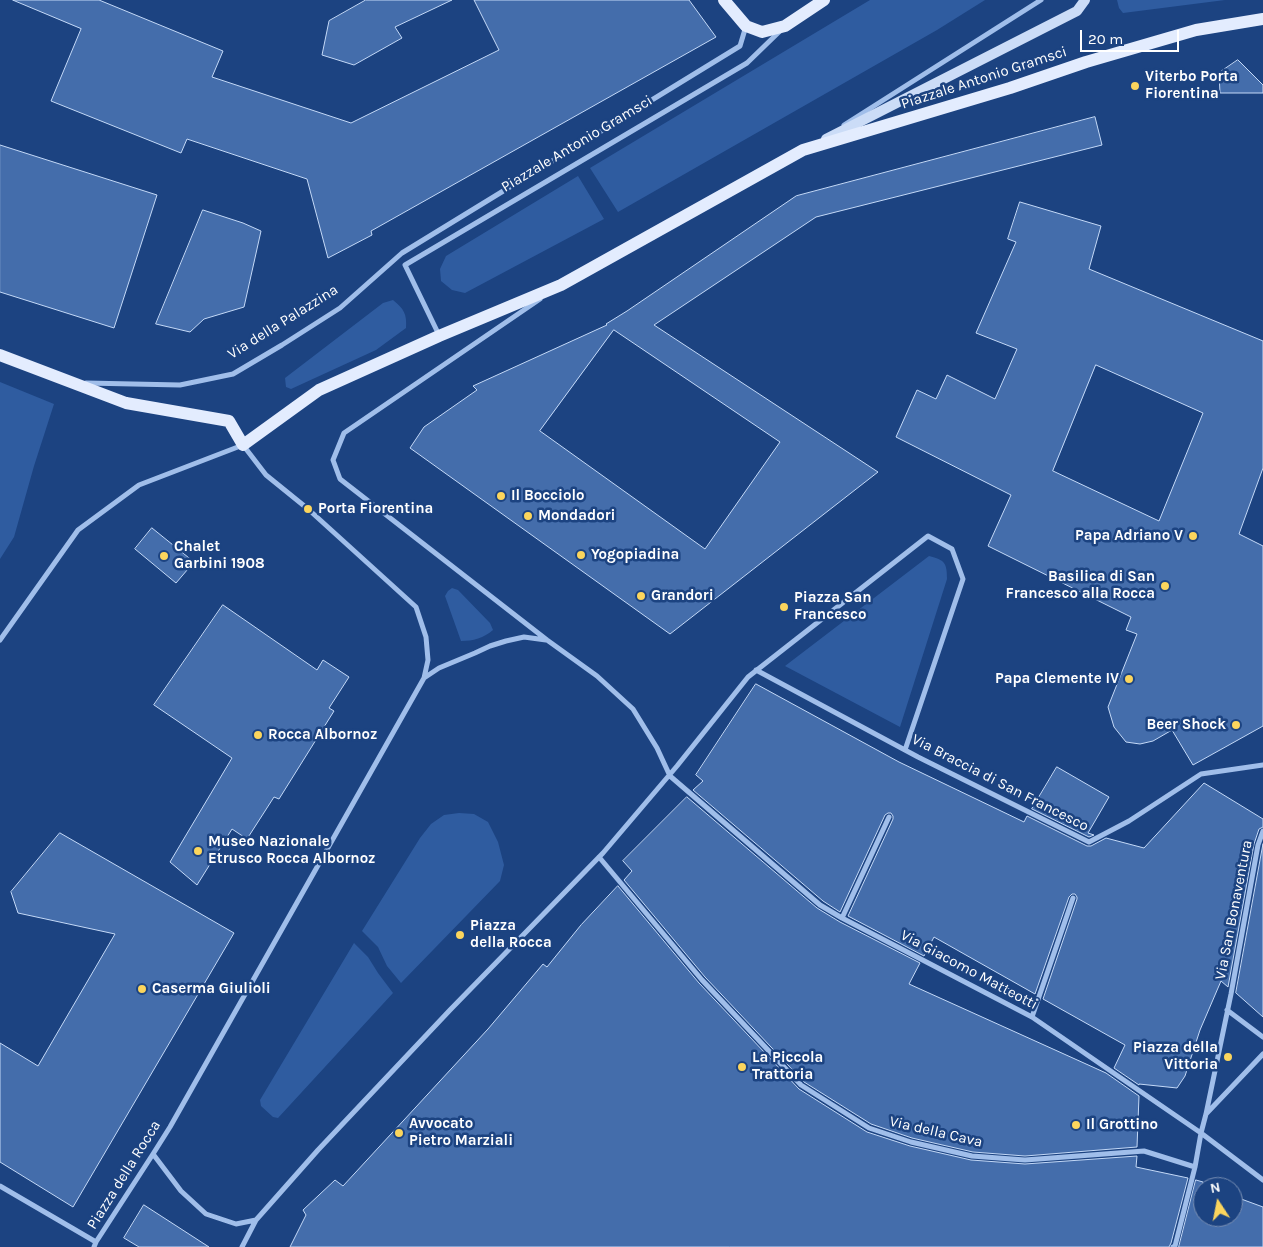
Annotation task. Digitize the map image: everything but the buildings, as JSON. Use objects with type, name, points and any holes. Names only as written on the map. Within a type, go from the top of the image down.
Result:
[{"type":"main road","points":[[724,0],[746,26],[762,32],[785,26]]},
{"type":"main road","name":"Piazzale Antonio Gramsci","points":[[785,26],[824,0]]},
{"type":"main road","name":"Piazzale Antonio Gramsci","points":[[243,445],[319,390],[439,336],[561,285],[803,150],[1077,11],[1085,0]]},
{"type":"main road","name":"Piazzale Antonio Gramsci","points":[[803,150],[1010,88],[1086,62],[1196,30],[1263,18]]},
{"type":"main road","name":"Via della Palazzina","points":[[0,355],[126,403],[229,421],[243,445]]},
{"type":"street","name":"Piazzale Antonio Gramsci","points":[[803,150],[1041,0]]},
{"type":"street","name":"Piazzale Antonio Gramsci","points":[[402,254],[740,46],[746,26]]},
{"type":"street","name":"Piazzale Antonio Gramsci","points":[[439,336],[405,265],[747,63],[785,26]]},
{"type":"street","name":"Via della Palazzina","points":[[75,383],[180,385],[233,374],[340,308],[402,254]]},
{"type":"street","name":"Piazzale Antonio Gramsci","points":[[547,640],[340,479],[333,460],[344,433],[561,285]]},
{"type":"street","name":"Piazza della Rocca","points":[[95,1244],[153,1154],[303,893],[424,678],[428,660],[426,637],[416,607],[308,509],[266,475],[243,445]]},
{"type":"street","points":[[0,640],[78,530],[139,485],[243,445]]},
{"type":"street","points":[[242,1247],[256,1220],[318,1150],[450,1010],[599,857],[670,776],[748,677],[928,536],[952,549],[963,578],[905,750]]},
{"type":"street","points":[[424,678],[439,668],[506,641],[524,637],[547,640],[597,676],[633,709],[657,748],[670,776]]},
{"type":"street","name":"Via Braccia di San Francesco","points":[[756,670],[905,750],[1089,842],[1129,821],[1201,774],[1263,765]]},
{"type":"street","name":"Via Giacomo Matteotti","points":[[670,776],[820,905],[1032,1017],[1201,1133],[1263,1180]]},
{"type":"street","points":[[842,918],[890,817]]},
{"type":"street","name":"Via San Bonaventura","points":[[1227,1010],[1263,831]]},
{"type":"street","name":"Via della Cava","points":[[599,857],[702,980],[801,1085],[869,1128],[911,1142],[972,1156],[1025,1160],[1144,1151],[1195,1167]]},
{"type":"street","points":[[1032,1017],[1073,898]]},
{"type":"street","points":[[1174,1247],[1195,1167],[1227,1010],[1263,1037]]},
{"type":"street","points":[[1206,1114],[1263,1054]]},
{"type":"street","points":[[153,1154],[181,1191],[206,1214],[236,1224],[256,1220]]},
{"type":"street","points":[[0,1186],[95,1244]]},
{"type":"shaded area","points":[[870,0],[985,0],[937,30],[618,212],[590,168]]},
{"type":"shaded area","points":[[1117,0],[1225,0],[1123,13],[1119,8]]},
{"type":"shaded area","points":[[578,176],[604,219],[465,293],[452,290],[441,281],[440,269],[446,256]]},
{"type":"shaded area","points":[[393,300],[404,312],[406,328],[376,350],[291,389],[286,387],[285,378],[383,303]]},
{"type":"shaded area","points":[[0,382],[54,404],[14,537],[0,559]]},
{"type":"shaded area","points":[[929,556],[939,559],[944,563],[947,579],[900,727],[785,666]]},
{"type":"shaded area","points":[[452,588],[458,590],[490,623],[493,630],[478,638],[461,641],[445,596]]},
{"type":"shaded area","points":[[474,814],[488,822],[498,842],[504,865],[500,881],[401,983],[387,966],[378,947],[362,931],[420,838],[431,824],[444,815]]},
{"type":"shaded area","points":[[354,943],[368,957],[393,993],[278,1118],[273,1117],[261,1106],[260,1100]]},
{"type":"place","name":"Viterbo Porta Fiorentina","points":[[1135,86]]},
{"type":"place","name":"Il Bocciolo","points":[[501,496]]},
{"type":"place","name":"Porta Fiorentina","points":[[308,509]]},
{"type":"place","name":"Mondadori","points":[[528,516]]},
{"type":"place","name":"Papa Adriano V","points":[[1193,536]]},
{"type":"place","name":"Yogopiadina","points":[[581,555]]},
{"type":"place","name":"Chalet Garbini 1908","points":[[164,556]]},
{"type":"place","name":"Basilica di San Francesco alla Rocca","points":[[1165,586]]},
{"type":"place","name":"Grandori","points":[[641,596]]},
{"type":"place","name":"Piazza San Francesco","points":[[784,607]]},
{"type":"place","name":"Papa Clemente IV","points":[[1129,679]]},
{"type":"place","name":"Beer Shock","points":[[1236,725]]},
{"type":"place","name":"Rocca Albornoz","points":[[258,735]]},
{"type":"place","name":"Museo Nazionale Etrusco Rocca Albornoz","points":[[198,851]]},
{"type":"place","name":"Piazza della Rocca","points":[[460,935]]},
{"type":"place","name":"Caserma Giulioli","points":[[142,989]]},
{"type":"place","name":"Piazza della Vittoria","points":[[1228,1057]]},
{"type":"place","name":"La Piccola Trattoria","points":[[742,1067]]},
{"type":"place","name":"Il Grottino","points":[[1076,1125]]},
{"type":"place","name":"Avvocato Pietro Marziali","points":[[399,1133]]}]
